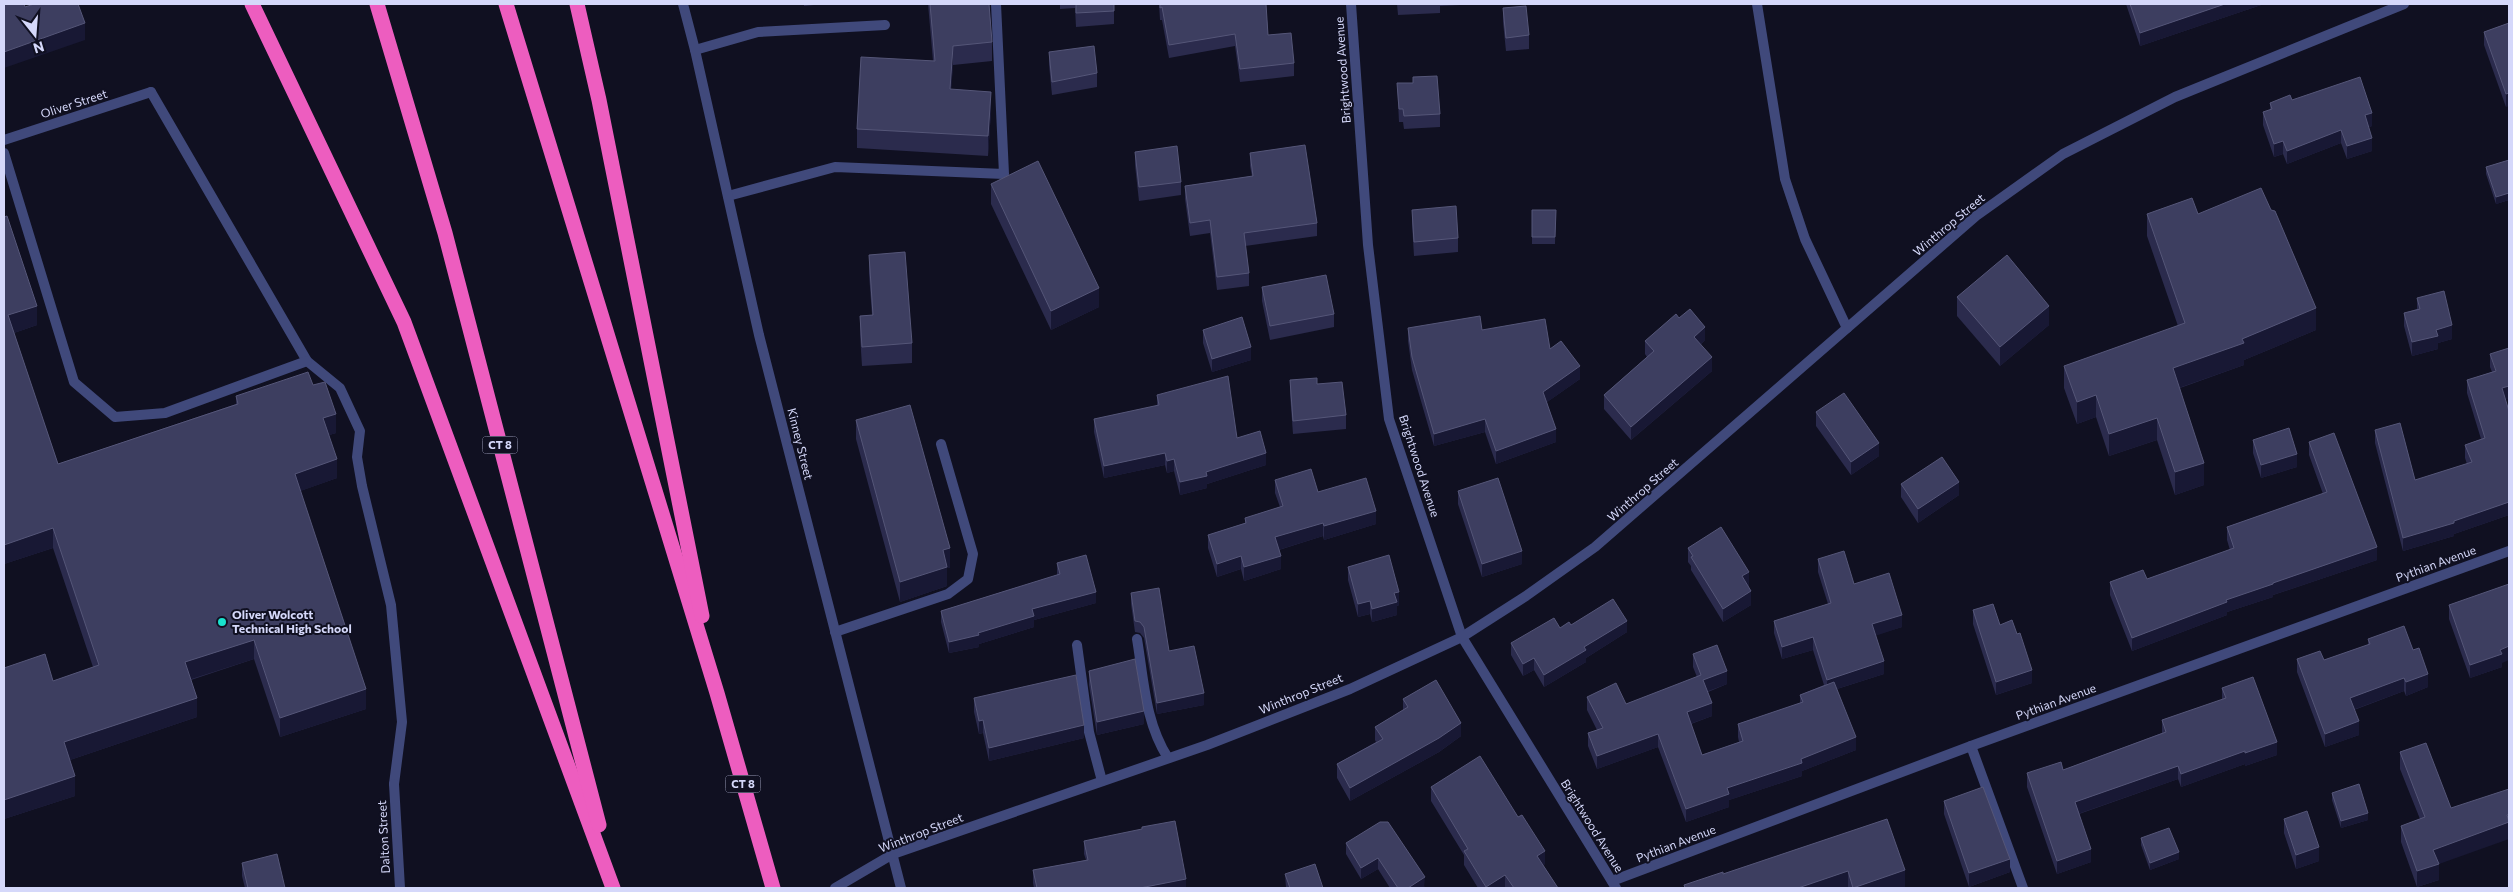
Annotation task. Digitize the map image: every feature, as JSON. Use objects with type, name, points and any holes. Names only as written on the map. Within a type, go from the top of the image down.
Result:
[{"type":"highway","points":[[252,4],[404,322],[614,888]]},
{"type":"highway","name":"CT 8","points":[[377,4],[445,233],[614,888]]},
{"type":"highway","name":"CT 8","points":[[506,4],[717,693],[771,882]]},
{"type":"highway","points":[[577,4],[601,110],[717,693]]},
{"type":"street","name":"Kinney Street","points":[[683,4],[759,336],[901,888]]},
{"type":"street","points":[[728,196],[835,167],[1004,174],[996,4]]},
{"type":"street","name":"Brightwood Avenue","points":[[1351,4],[1368,245],[1389,419],[1462,637],[1614,885]]},
{"type":"street","points":[[1757,4],[1784,179],[1804,239],[1847,328]]},
{"type":"street","name":"Winthrop Street","points":[[835,888],[893,854],[1168,758],[1350,689],[1462,637],[1526,596],[1595,548],[1976,216],[2063,154],[2175,97],[2404,4]]},
{"type":"street","points":[[695,50],[758,32],[885,25]]},
{"type":"street","name":"Oliver Street","points":[[4,140],[151,92],[307,361]]},
{"type":"street","points":[[4,153],[74,382],[115,416],[166,413],[307,361]]},
{"type":"street","name":"Dalton Street","points":[[307,361],[340,388],[360,431],[357,457],[362,486],[391,605],[402,722],[394,784],[400,888]]},
{"type":"street","points":[[835,632],[948,594],[968,579],[973,554],[942,444]]},
{"type":"street","name":"Pythian Avenue","points":[[1614,885],[1971,746],[2509,551]]},
{"type":"street","points":[[1137,639],[1151,724],[1156,739],[1168,758]]},
{"type":"street","points":[[1077,646],[1089,732],[1102,781]]},
{"type":"street","points":[[1971,746],[2023,888]]},
{"type":"building","points":[[4,4],[24,4],[25,7],[34,4],[78,4],[85,23],[4,52]]},
{"type":"building","points":[[930,4],[989,4],[992,42],[953,46],[950,89],[991,92],[988,136],[857,129],[861,57],[935,61]]},
{"type":"building","points":[[1076,4],[1114,4],[1114,11],[1076,13]]},
{"type":"building","points":[[1160,4],[1266,4],[1268,35],[1291,33],[1294,63],[1240,69],[1235,34],[1169,45]]},
{"type":"building","points":[[2130,4],[2225,4],[2140,33]]},
{"type":"building","points":[[1526,6],[1529,35],[1506,38],[1503,8]]},
{"type":"building","points":[[2509,23],[2509,93],[2506,94],[2484,32]]},
{"type":"building","points":[[1094,46],[1097,73],[1052,82],[1049,52]]},
{"type":"building","points":[[1437,76],[1440,114],[1404,116],[1403,109],[1399,109],[1397,83],[1413,83],[1413,77]]},
{"type":"building","points":[[2360,77],[2372,113],[2365,115],[2372,138],[2347,146],[2341,130],[2287,151],[2283,141],[2274,144],[2263,112],[2272,109],[2270,103],[2290,95],[2292,100]]},
{"type":"building","points":[[1305,145],[1317,223],[1244,233],[1249,273],[1217,277],[1210,220],[1190,223],[1185,186],[1253,176],[1250,153]]},
{"type":"building","points":[[1177,146],[1181,182],[1139,187],[1135,152]]},
{"type":"building","points":[[2509,160],[2509,193],[2496,197],[2486,167]]},
{"type":"building","points":[[1038,161],[1099,288],[1051,311],[991,184]]},
{"type":"building","points":[[2261,188],[2271,210],[2275,211],[2316,308],[2242,339],[2244,343],[2173,368],[2204,463],[2175,472],[2157,418],[2109,434],[2096,395],[2077,402],[2064,366],[2185,323],[2147,214],[2192,198],[2198,214]]},
{"type":"building","points":[[1456,206],[1458,238],[1414,242],[1412,210]]},
{"type":"building","points":[[1532,210],[1556,210],[1555,237],[1532,237]]},
{"type":"building","points":[[7,216],[37,306],[8,315],[58,464],[238,404],[236,396],[308,372],[313,385],[325,382],[336,414],[323,418],[337,459],[295,474],[366,689],[280,718],[254,640],[185,662],[197,698],[64,742],[75,776],[4,800],[4,668],[45,654],[53,681],[99,665],[53,528],[4,545],[4,217]]},
{"type":"building","points":[[905,252],[912,343],[862,347],[860,316],[873,315],[869,255]]},
{"type":"building","points":[[2007,255],[2049,306],[2000,347],[1957,297]]},
{"type":"building","points":[[1326,275],[1334,314],[1270,326],[1262,287]]},
{"type":"building","points":[[2444,291],[2452,325],[2436,330],[2438,336],[2412,342],[2404,313],[2420,309],[2417,298]]},
{"type":"building","points":[[1690,309],[1705,327],[1694,337],[1712,357],[1631,427],[1604,395],[1654,351],[1645,341],[1676,314],[1679,318]]},
{"type":"building","points":[[1480,316],[1482,330],[1545,319],[1550,349],[1561,341],[1580,366],[1543,392],[1556,429],[1496,451],[1485,419],[1434,434],[1412,357],[1408,328]]},
{"type":"building","points":[[1242,317],[1251,347],[1212,359],[1203,330]]},
{"type":"building","points":[[2509,348],[2509,386],[2502,388],[2509,411],[2509,502],[2454,521],[2454,523],[2403,538],[2375,430],[2400,423],[2415,480],[2472,462],[2465,445],[2485,438],[2467,380],[2496,371],[2490,354]]},
{"type":"building","points":[[1228,376],[1237,438],[1260,431],[1266,453],[1206,472],[1207,476],[1180,482],[1174,459],[1167,461],[1165,453],[1104,466],[1094,419],[1159,405],[1157,395]]},
{"type":"building","points":[[1317,378],[1317,384],[1342,382],[1346,415],[1293,421],[1290,380]]},
{"type":"building","points":[[1844,393],[1879,443],[1851,462],[1816,412]]},
{"type":"building","points":[[910,405],[950,548],[943,550],[947,567],[900,582],[856,420]]},
{"type":"building","points":[[2289,428],[2297,454],[2261,465],[2253,440]]},
{"type":"building","points":[[2334,433],[2377,547],[2226,600],[2227,602],[2132,638],[2110,582],[2143,570],[2147,579],[2234,548],[2227,527],[2327,492],[2309,442]]},
{"type":"building","points":[[1942,457],[1959,482],[1918,509],[1901,484]]},
{"type":"building","points":[[1311,469],[1318,492],[1366,478],[1376,511],[1324,526],[1323,523],[1275,537],[1281,556],[1244,567],[1241,556],[1217,564],[1208,535],[1246,523],[1245,518],[1283,506],[1275,480]]},
{"type":"building","points":[[1498,478],[1522,551],[1482,564],[1458,491]]},
{"type":"building","points":[[1721,527],[1749,572],[1742,576],[1751,591],[1723,609],[1691,557],[1693,556],[1688,548]]},
{"type":"building","points":[[1844,551],[1854,584],[1889,573],[1902,615],[1872,624],[1884,661],[1827,680],[1813,637],[1782,647],[1774,621],[1831,603],[1818,559]]},
{"type":"building","points":[[1086,555],[1096,592],[1032,609],[1034,616],[978,633],[979,635],[949,642],[941,611],[1060,574],[1057,563]]},
{"type":"building","points":[[1389,555],[1399,592],[1394,593],[1397,602],[1372,609],[1370,601],[1358,604],[1348,567]]},
{"type":"building","points":[[2509,584],[2509,646],[2500,650],[2502,654],[2470,665],[2449,605]]},
{"type":"building","points":[[1159,588],[1169,651],[1194,646],[1204,693],[1157,703],[1144,627],[1140,622],[1135,621],[1131,593]]},
{"type":"building","points":[[1613,599],[1627,621],[1584,647],[1586,650],[1544,675],[1534,658],[1523,664],[1511,643],[1554,618],[1560,628],[1569,622],[1571,625]]},
{"type":"building","points":[[1993,604],[2000,625],[2012,620],[2017,634],[2020,633],[2032,670],[1996,682],[1973,610]]},
{"type":"building","points":[[2404,626],[2413,650],[2419,648],[2428,674],[2406,682],[2404,678],[2350,698],[2359,721],[2325,734],[2297,659],[2320,651],[2324,660],[2370,644],[2368,639]]},
{"type":"building","points":[[1717,645],[1727,671],[1703,680],[1712,703],[1687,712],[1702,755],[1743,741],[1738,724],[1803,702],[1800,695],[1834,682],[1856,737],[1801,759],[1802,763],[1727,788],[1729,794],[1686,809],[1658,734],[1597,756],[1588,733],[1603,728],[1587,697],[1616,683],[1626,704],[1701,675],[1693,654]]},
{"type":"building","points":[[1135,659],[1144,711],[1097,722],[1089,671]]},
{"type":"building","points":[[1076,675],[1084,725],[989,748],[983,720],[979,721],[974,698]]},
{"type":"building","points":[[2253,677],[2277,742],[2245,753],[2245,751],[2181,774],[2178,766],[2075,802],[2091,849],[2057,861],[2027,773],[2061,762],[2063,770],[2166,732],[2162,720],[2226,698],[2222,688]]},
{"type":"building","points":[[1436,680],[1461,723],[1439,738],[1350,788],[1337,764],[1383,739],[1375,727],[1408,707],[1403,699]]},
{"type":"building","points":[[2426,743],[2451,808],[2509,789],[2509,814],[2507,815],[2509,822],[2433,850],[2439,864],[2417,871],[2401,826],[2425,817],[2400,752]]},
{"type":"building","points":[[1480,756],[1518,817],[1522,815],[1545,851],[1537,856],[1558,888],[1514,888],[1505,875],[1486,887],[1464,851],[1468,849],[1431,787]]},
{"type":"building","points":[[2359,784],[2368,813],[2341,821],[2332,793]]},
{"type":"building","points":[[1983,787],[2010,859],[1969,873],[1944,801]]},
{"type":"building","points":[[2307,811],[2319,847],[2296,855],[2284,819]]},
{"type":"building","points":[[1887,819],[1905,870],[1853,888],[1848,871],[1798,888],[1685,888],[1684,885],[1723,872],[1723,874]]},
{"type":"building","points":[[1175,821],[1186,879],[1140,888],[1037,888],[1033,870],[1088,860],[1084,841]]},
{"type":"building","points":[[1380,822],[1388,822],[1425,877],[1408,888],[1398,888],[1378,858],[1361,868],[1346,843]]},
{"type":"building","points":[[2169,828],[2179,852],[2150,863],[2141,838]]},
{"type":"building","points":[[277,854],[285,888],[248,888],[242,863]]},
{"type":"building","points":[[1315,864],[1323,888],[1290,888],[1285,874]]},
{"type":"place","name":"Oliver Wolcott Technical High School","points":[[222,622]]}]
